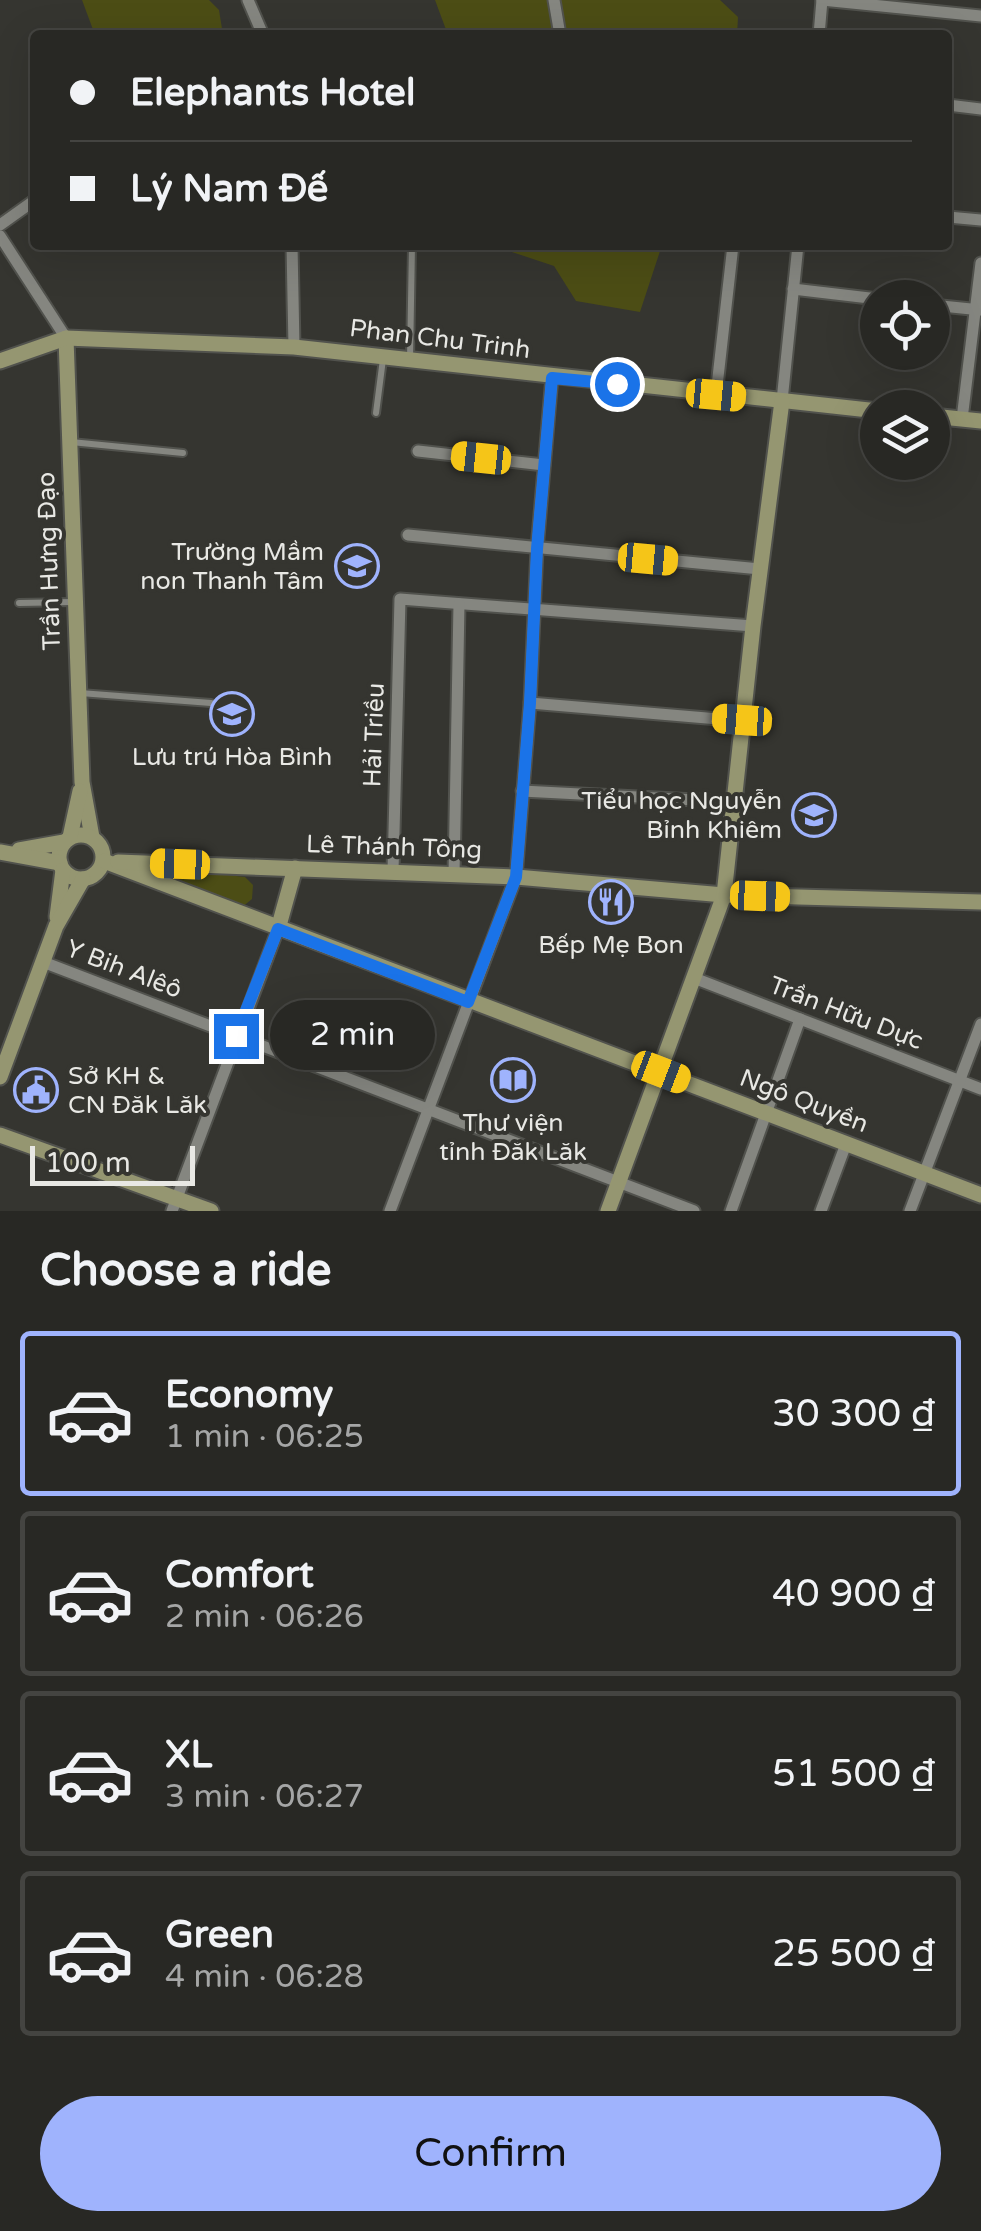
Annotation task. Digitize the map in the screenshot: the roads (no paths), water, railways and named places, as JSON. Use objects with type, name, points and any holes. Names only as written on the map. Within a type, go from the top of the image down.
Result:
[{"type":"street","points":[[248,0],[261,30]]},
{"type":"street","points":[[554,0],[559,30]]},
{"type":"street","points":[[819,30],[822,0],[981,16]]},
{"type":"street","points":[[952,105],[981,108]]},
{"type":"street","points":[[0,225],[30,204]]},
{"type":"street","points":[[952,217],[981,220]]},
{"type":"street","points":[[0,236],[66,338]]},
{"type":"street","points":[[292,250],[294,347]]},
{"type":"street","points":[[716,395],[732,250]]},
{"type":"street","points":[[608,1211],[724,895],[798,250]]},
{"type":"street","points":[[962,419],[981,263]]},
{"type":"street","points":[[794,289],[860,296]]},
{"type":"street","points":[[950,307],[978,310]]},
{"type":"street","name":"Phan Chu Trinh","points":[[0,361],[66,338],[294,347],[860,409]]},
{"type":"street","name":"Trần Hưng Đạo","points":[[66,338],[82,782],[92,837]]},
{"type":"street","points":[[390,1211],[516,877],[552,378]]},
{"type":"street","points":[[950,418],[981,422]]},
{"type":"street","points":[[418,451],[544,465]]},
{"type":"street","points":[[408,535],[760,570]]},
{"type":"street","name":"Hải Triều","points":[[393,871],[400,599],[458,604]]},
{"type":"street","points":[[454,875],[458,604],[753,626]]},
{"type":"street","points":[[530,703],[742,720]]},
{"type":"street","name":"Trần Hưng Đạo","points":[[67,839],[82,782]]},
{"type":"street","points":[[522,790],[734,802]]},
{"type":"street","points":[[0,1077],[56,926],[83,879],[96,874],[104,862],[102,847],[85,834],[5,852]]},
{"type":"street","points":[[56,926],[60,848],[67,839]]},
{"type":"street","points":[[5,852],[62,867],[83,879]]},
{"type":"street","name":"Lê Thánh Tông","points":[[104,862],[516,877],[724,895],[981,902]]},
{"type":"street","name":"Ngô Quyền","points":[[104,862],[981,1195]]},
{"type":"street","points":[[174,1205],[278,929],[295,868]]},
{"type":"street","name":"Y Bih Alêô","points":[[43,962],[694,1211]]},
{"type":"street","name":"Trần Hữu Dực","points":[[694,978],[981,1089]]},
{"type":"street","points":[[731,1211],[800,1019]]},
{"type":"street","points":[[910,1211],[981,1024]]},
{"type":"street","points":[[0,1135],[174,1205],[210,1211]]},
{"type":"street","points":[[821,1211],[846,1144]]},
{"type":"lane","points":[[410,361],[412,250]]},
{"type":"lane","points":[[376,413],[384,358]]},
{"type":"lane","points":[[70,442],[183,452]]},
{"type":"lane","points":[[19,604],[76,602]]},
{"type":"lane","points":[[79,693],[211,703]]},
{"type":"place","name":"Trường Mầm non Thanh Tâm","points":[[357,566]]},
{"type":"place","name":"Lưu trú Hòa Bình","points":[[232,714]]},
{"type":"place","name":"Tiểu học Nguyễn Bỉnh Khiêm","points":[[814,815]]},
{"type":"place","name":"Bếp Mẹ Bon","points":[[611,902]]},
{"type":"place","name":"Thư viện tỉnh Đăk Lăk","points":[[513,1080]]},
{"type":"place","name":"Sở KH & CN Đăk Lăk","points":[[36,1090]]}]
